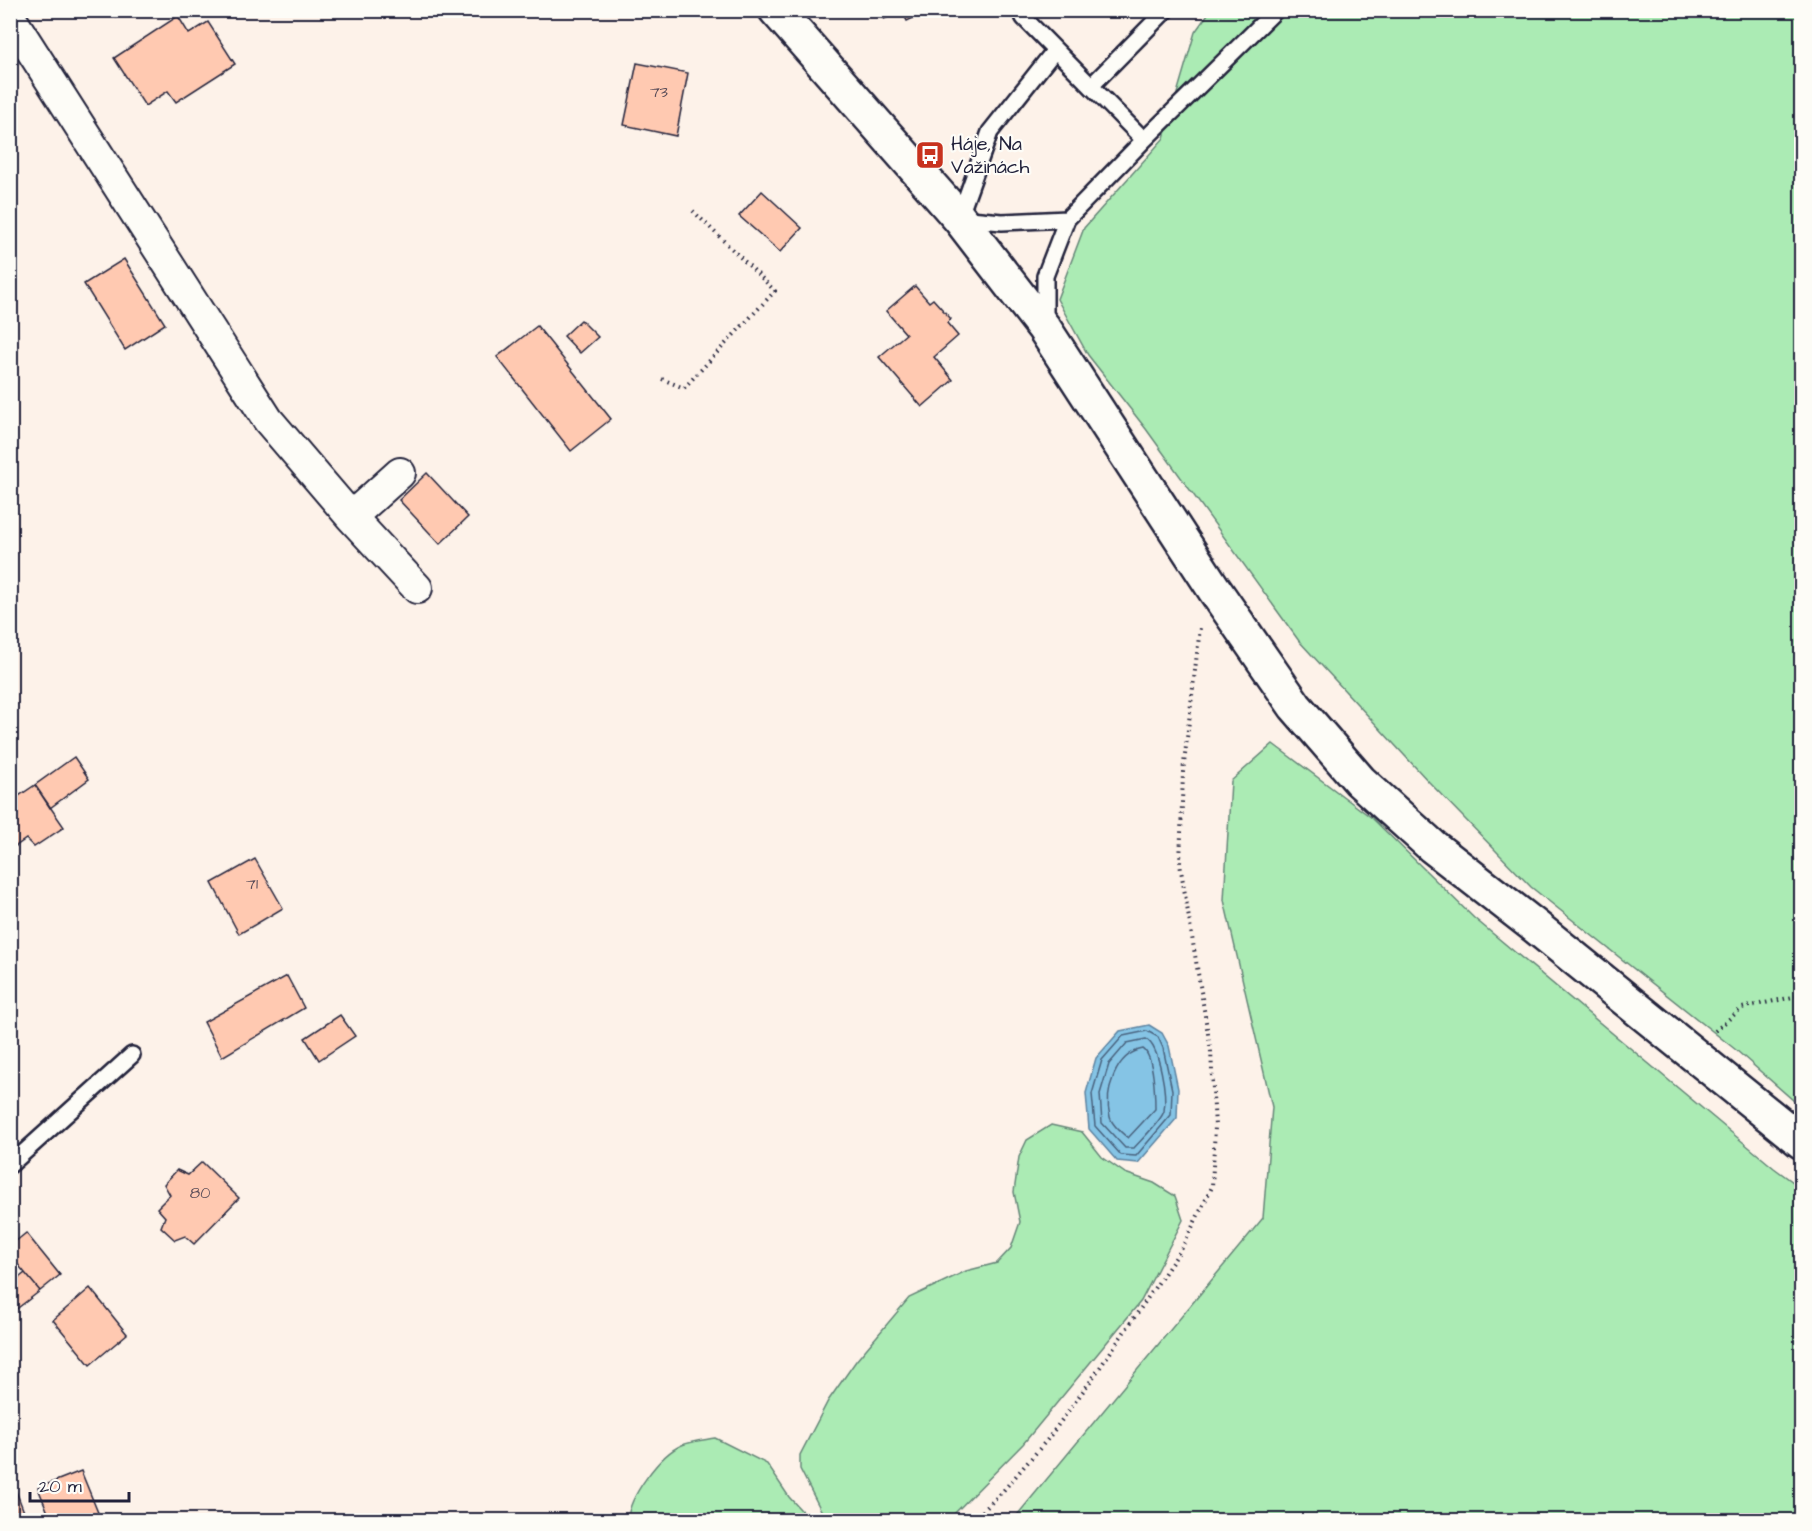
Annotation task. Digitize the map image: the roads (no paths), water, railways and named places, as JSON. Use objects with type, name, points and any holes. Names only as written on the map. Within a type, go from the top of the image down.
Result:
[{"type":"main road","points":[[776,10],[959,218],[1044,328],[1214,588],[1295,706],[1360,781],[1432,846],[1802,1142]]},
{"type":"street","points":[[10,17],[268,420],[351,517],[417,588]]},
{"type":"street","points":[[351,517],[400,473]]},
{"type":"lane","points":[[1020,10],[1024,18],[1144,140]]},
{"type":"lane","points":[[1091,86],[1166,10]]},
{"type":"lane","points":[[1044,328],[1045,276],[1067,219],[1276,10]]},
{"type":"lane","points":[[1055,50],[990,132],[959,218],[1002,222],[1067,219]]},
{"type":"lane","points":[[10,1165],[132,1054]]},
{"type":"water","points":[[1149,1025],[1162,1033],[1169,1046],[1178,1089],[1177,1118],[1138,1163],[1117,1161],[1089,1129],[1086,1093],[1096,1058],[1120,1031]]},
{"type":"place","name":"Háje, Na Važinách","points":[[930,155]]}]
